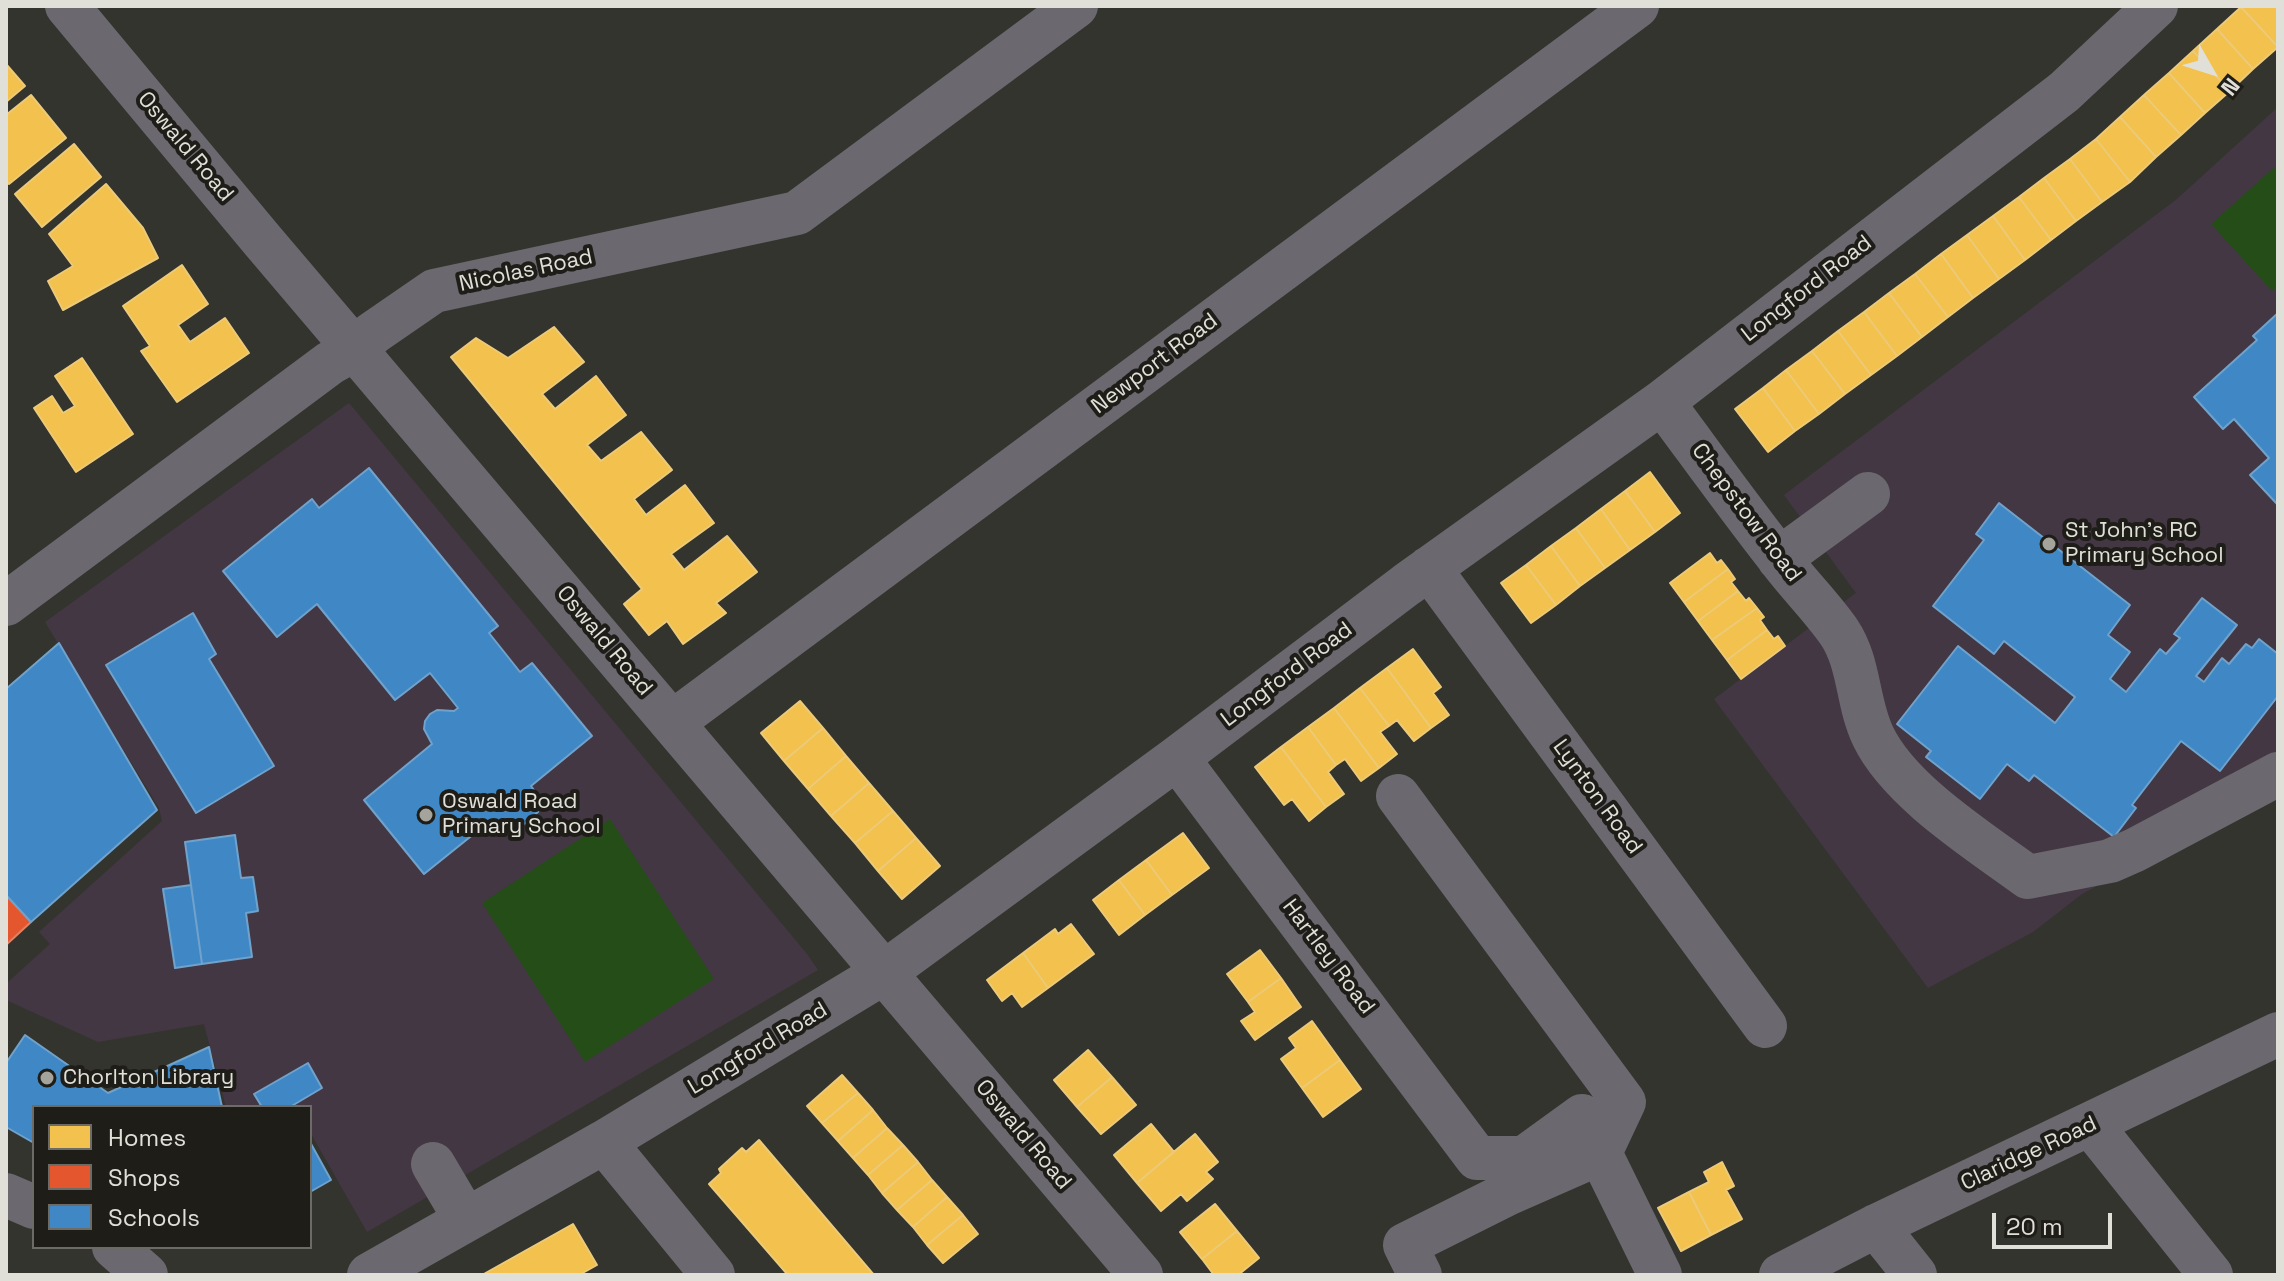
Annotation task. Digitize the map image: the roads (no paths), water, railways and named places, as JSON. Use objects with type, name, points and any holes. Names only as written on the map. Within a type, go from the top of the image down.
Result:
[{"type":"street","name":"Oswald Road","points":[[67,6],[1141,1275]]},
{"type":"street","name":"Nicolas Road","points":[[6,604],[330,363],[355,349],[434,291],[797,213],[1076,6]]},
{"type":"street","name":"Newport Road","points":[[673,722],[1637,6]]},
{"type":"street","name":"Longford Road","points":[[369,1275],[604,1142],[885,972],[1429,568],[1662,402],[2064,92],[2156,6]]},
{"type":"street","name":"Chepstow Road","points":[[1662,402],[1779,559],[1833,623],[1850,653],[1872,735],[1886,759],[1947,817],[2028,877],[2110,861],[2278,774]]},
{"type":"street","points":[[1779,559],[1868,494]]},
{"type":"street","name":"Lynton Road","points":[[1429,568],[1765,1026]]},
{"type":"street","name":"Hartley Road","points":[[1177,758],[1477,1158],[1524,1158],[1582,1116],[1600,1153]]},
{"type":"street","points":[[1398,796],[1624,1102],[1600,1153],[1509,1193],[1405,1245],[1420,1275]]},
{"type":"street","name":"Claridge Road","points":[[1781,1275],[1876,1226],[2278,1034]]},
{"type":"street","points":[[2091,1125],[2211,1275]]},
{"type":"street","points":[[604,1142],[713,1275]]},
{"type":"street","points":[[1600,1153],[1660,1275]]},
{"type":"street","points":[[433,1164],[466,1220]]},
{"type":"street","points":[[6,1195],[32,1206]]},
{"type":"street","points":[[1876,1226],[1915,1275]]},
{"type":"street","points":[[116,1249],[146,1275]]},
{"type":"place","name":"St John's RC Primary School","points":[[2049,544]]},
{"type":"place","name":"Oswald Road Primary School","points":[[426,815]]},
{"type":"place","name":"Chorlton Library","points":[[47,1078]]}]
